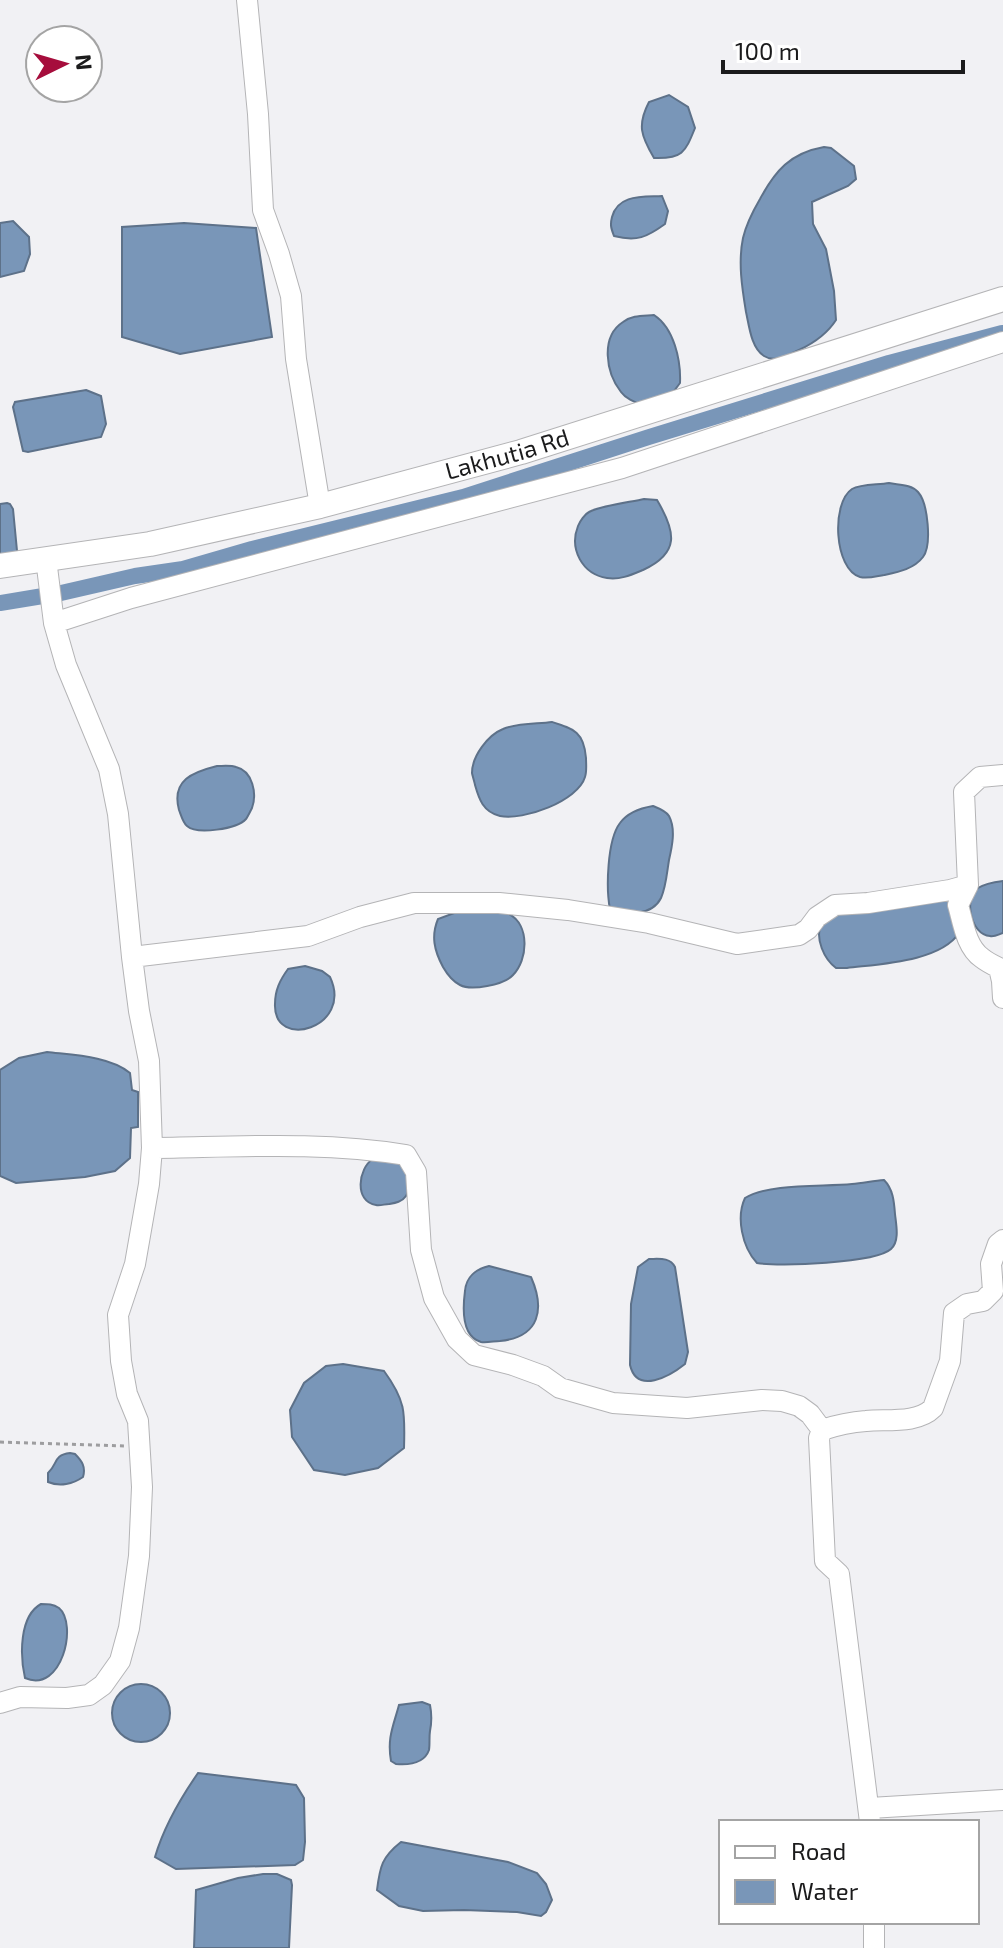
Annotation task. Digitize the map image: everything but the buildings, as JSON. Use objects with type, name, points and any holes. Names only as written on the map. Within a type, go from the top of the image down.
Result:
[{"type":"street","points":[[247,0],[263,210],[291,296],[296,359],[320,506]]},
{"type":"street","name":"Lakhutia Rd","points":[[0,566],[47,569],[320,506],[521,452],[1003,299]]},
{"type":"street","points":[[53,616],[622,468],[1003,342]]},
{"type":"street","points":[[0,1703],[20,1697],[89,1695],[103,1685],[120,1661],[129,1628],[139,1556],[142,1487],[138,1421],[127,1394],[118,1315],[135,1264],[149,1184],[152,1148],[149,1061],[139,1011],[118,814],[109,769],[66,665],[53,616],[47,569]]},
{"type":"street","points":[[1003,775],[980,777],[964,792],[968,885],[958,905],[971,946],[981,958],[999,968],[1003,998]]},
{"type":"street","points":[[132,957],[308,936],[360,917],[414,903],[499,903],[568,910],[649,923],[737,944],[799,935],[835,905],[883,901],[968,885]]},
{"type":"street","points":[[152,1148],[320,1146],[406,1155],[416,1172],[421,1250],[434,1298],[457,1339],[474,1355],[513,1365],[543,1376],[560,1388],[613,1403],[687,1408],[762,1400],[782,1401],[799,1406],[810,1414],[822,1430]]},
{"type":"street","points":[[1003,1240],[998,1244],[991,1264],[993,1291],[983,1301],[967,1304],[954,1313],[950,1361],[933,1408],[912,1418],[836,1425],[822,1430],[819,1438],[825,1561],[839,1574],[870,1815],[1003,1800]]},
{"type":"street","points":[[874,1924],[874,1948]]},
{"type":"path","points":[[0,1442],[139,1447]]},
{"type":"water","points":[[669,95],[688,107],[695,128],[677,156],[654,158],[644,137],[643,117],[649,102]]},
{"type":"water","points":[[831,148],[854,166],[856,179],[848,186],[812,202],[813,224],[826,249],[836,320],[810,344],[782,358],[768,358],[756,348],[748,323],[741,275],[743,238],[755,208],[778,172],[802,154]]},
{"type":"water","points":[[662,196],[668,211],[665,224],[641,237],[614,236],[611,220],[620,204],[632,198]]},
{"type":"water","points":[[13,221],[29,237],[30,254],[24,271],[0,277],[0,223]]},
{"type":"water","points":[[184,223],[256,228],[272,337],[180,354],[122,337],[122,227]]},
{"type":"water","points":[[654,315],[667,328],[675,345],[680,383],[674,391],[643,405],[625,397],[616,384],[609,365],[608,346],[623,322],[634,317]]},
{"type":"water","points":[[86,390],[101,396],[106,424],[101,437],[23,451],[13,407],[15,402]]},
{"type":"water","points":[[889,483],[912,488],[921,497],[928,524],[926,551],[915,564],[895,573],[860,577],[851,571],[841,549],[838,521],[841,508],[845,496],[852,489]]},
{"type":"water","points":[[644,499],[657,500],[668,522],[671,541],[663,556],[643,570],[621,578],[598,576],[584,566],[575,543],[583,518],[600,508]]},
{"type":"water","points":[[7,503],[13,509],[17,551],[0,557],[0,504]]},
{"type":"water","points":[[552,722],[572,730],[583,742],[586,770],[580,786],[561,801],[535,812],[510,817],[489,811],[480,800],[472,773],[482,747],[503,729]]},
{"type":"water","points":[[217,766],[234,766],[246,773],[254,790],[252,808],[246,819],[234,826],[217,830],[192,829],[181,816],[178,791],[192,775]]},
{"type":"water","points":[[653,806],[668,814],[672,827],[672,844],[661,898],[645,911],[610,909],[609,865],[616,831],[631,813]]},
{"type":"water","points":[[1003,881],[1003,933],[992,936],[983,934],[971,916],[973,893],[986,884]]},
{"type":"water","points":[[946,895],[952,901],[959,933],[938,950],[908,960],[847,968],[836,968],[824,954],[819,930],[830,913]]},
{"type":"water","points":[[465,909],[504,912],[521,926],[524,943],[522,961],[509,979],[487,986],[465,987],[445,970],[436,949],[436,925],[438,919]]},
{"type":"water","points":[[305,966],[330,977],[334,995],[331,1009],[323,1020],[298,1030],[286,1027],[278,1018],[275,999],[278,985],[288,969]]},
{"type":"water","points":[[47,1052],[102,1060],[130,1073],[132,1090],[138,1092],[138,1127],[131,1128],[130,1158],[115,1171],[16,1183],[0,1176],[0,1070],[19,1058]]},
{"type":"water","points":[[373,1159],[397,1161],[409,1171],[408,1191],[402,1200],[378,1205],[364,1198],[361,1192],[362,1177]]},
{"type":"water","points":[[884,1180],[892,1196],[897,1232],[894,1246],[882,1254],[826,1263],[768,1264],[757,1263],[748,1249],[741,1223],[745,1198],[782,1188]]},
{"type":"water","points":[[649,1259],[667,1260],[675,1267],[688,1352],[685,1364],[679,1369],[663,1378],[647,1381],[639,1379],[630,1365],[631,1304],[638,1267]]},
{"type":"water","points":[[489,1266],[531,1277],[538,1310],[536,1320],[524,1334],[483,1342],[470,1334],[464,1312],[466,1286],[476,1272]]},
{"type":"water","points":[[343,1364],[384,1371],[400,1399],[404,1425],[404,1448],[378,1468],[345,1475],[314,1470],[292,1437],[290,1410],[304,1383],[326,1366]]},
{"type":"water","points":[[70,1453],[81,1462],[83,1477],[66,1484],[48,1482],[48,1473],[58,1458]]},
{"type":"water","points":[[41,1604],[59,1608],[65,1616],[67,1628],[63,1655],[57,1667],[49,1676],[38,1680],[25,1678],[22,1648],[25,1627]]},
{"type":"water","points":[[141,1684],[161,1693],[170,1713],[161,1733],[141,1742],[121,1733],[112,1713],[121,1693]]},
{"type":"water","points":[[422,1702],[430,1705],[431,1709],[427,1755],[410,1764],[396,1764],[391,1761],[390,1746],[399,1705]]},
{"type":"water","points":[[198,1773],[296,1785],[304,1798],[303,1860],[295,1865],[176,1869],[155,1857],[173,1813]]},
{"type":"water","points":[[401,1842],[508,1862],[537,1873],[546,1884],[552,1900],[541,1916],[517,1912],[423,1911],[399,1906],[377,1890],[383,1863]]},
{"type":"water","points":[[263,1874],[277,1874],[291,1880],[289,1948],[194,1948],[196,1890]]},
{"type":"waterway","points":[[0,603],[183,569],[463,497],[889,363],[1002,333]]}]
